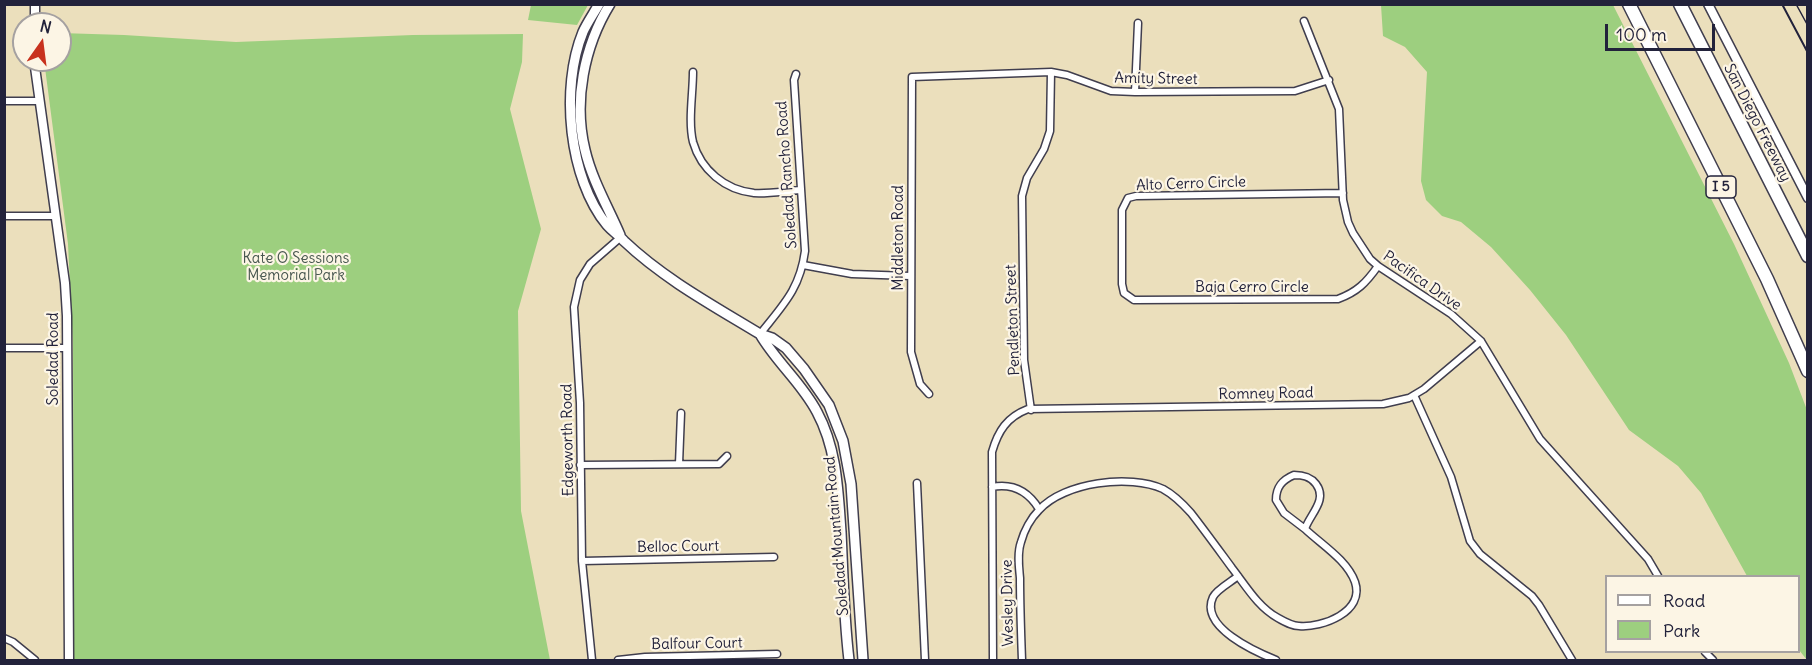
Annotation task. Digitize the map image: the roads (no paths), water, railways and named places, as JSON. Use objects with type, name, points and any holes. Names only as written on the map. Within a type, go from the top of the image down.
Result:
[{"type":"highway","name":"I 5","points":[[1629,4],[1767,279],[1808,371]]},
{"type":"highway","name":"San Diego Freeway","points":[[1680,4],[1808,256]]},
{"type":"main road","name":"Soledad Mountain Road","points":[[599,4],[583,32],[577,55],[570,104],[578,165],[590,197],[608,227],[655,267],[760,334],[779,343],[804,369],[829,405],[843,441],[851,484],[863,660]]},
{"type":"main road","points":[[610,4],[594,36],[587,57],[582,85],[581,120],[590,165],[621,237]]},
{"type":"main road","name":"Soledad Mountain Road","points":[[760,334],[768,348],[806,394],[817,412],[830,444],[838,485],[849,660]]},
{"type":"street","points":[[1708,4],[1808,198]]},
{"type":"street","name":"Pacifica Drive","points":[[1304,21],[1339,109],[1342,193],[1348,222],[1353,233],[1378,266],[1450,314],[1481,341],[1540,439],[1648,559],[1657,575]]},
{"type":"street","points":[[1135,92],[1138,23]]},
{"type":"street","name":"Soledad Road","points":[[35,72],[65,283],[69,660]]},
{"type":"street","points":[[693,72],[693,142],[703,165],[718,180],[734,189],[755,193],[800,190]]},
{"type":"street","name":"Amity Street","points":[[912,77],[1051,72],[1067,75],[1111,91],[1135,92],[1294,91],[1329,80]]},
{"type":"street","name":"Pendleton Street","points":[[1031,410],[1024,360],[1022,196],[1027,178],[1044,149],[1050,130],[1051,72]]},
{"type":"street","name":"Soledad Rancho Road","points":[[760,334],[796,287],[805,251],[794,80],[796,74]]},
{"type":"street","name":"Middleton Road","points":[[912,77],[911,352],[920,384],[929,394]]},
{"type":"street","points":[[4,101],[39,101]]},
{"type":"street","name":"Alto Cerro Circle","points":[[1122,284],[1122,210],[1128,198],[1136,196],[1342,193]]},
{"type":"street","points":[[4,216],[55,216]]},
{"type":"street","name":"Edgeworth Road","points":[[592,660],[582,561],[580,403],[574,307],[580,280],[590,264],[621,237]]},
{"type":"street","points":[[803,265],[852,274],[910,276]]},
{"type":"street","name":"Baja Cerro Circle","points":[[1122,284],[1124,293],[1134,300],[1338,299],[1355,293],[1366,283],[1378,266]]},
{"type":"street","name":"Romney Road","points":[[1031,410],[1383,404],[1414,395],[1425,389],[1481,341]]},
{"type":"street","points":[[4,348],[67,348]]},
{"type":"street","points":[[1414,395],[1451,477],[1470,541],[1480,554],[1532,596],[1572,660]]},
{"type":"street","points":[[993,660],[992,452],[996,435],[1004,425],[1018,413],[1031,410]]},
{"type":"street","points":[[679,464],[681,413]]},
{"type":"street","points":[[580,465],[719,464],[727,456]]},
{"type":"street","points":[[1294,475],[1308,477],[1314,481],[1320,494],[1317,507],[1305,529],[1284,513],[1276,500],[1280,485],[1294,475]]},
{"type":"street","name":"Wesley Drive","points":[[1022,660],[1019,549],[1032,519],[1040,509],[1060,495],[1111,481],[1140,482],[1163,489],[1179,500],[1191,513],[1259,605],[1290,624],[1306,626],[1334,619],[1347,611],[1354,602],[1356,585],[1349,569],[1305,529]]},
{"type":"street","points":[[917,483],[925,660]]},
{"type":"street","points":[[992,487],[1006,486],[1020,489],[1031,497],[1040,509]]},
{"type":"street","name":"Belloc Court","points":[[582,561],[774,557]]},
{"type":"street","points":[[1238,576],[1214,595],[1211,606],[1217,622],[1236,641],[1276,660]]},
{"type":"street","points":[[4,638],[14,642],[35,660]]},
{"type":"street","name":"Balfour Court","points":[[618,660],[645,657],[777,654]]},
{"type":"tram line","points":[[1796,4],[1808,26]]},
{"type":"railway","points":[[1782,4],[1808,53]]},
{"type":"park label","name":"Kate O Sessions Memorial Park","points":[[296,268]]}]
